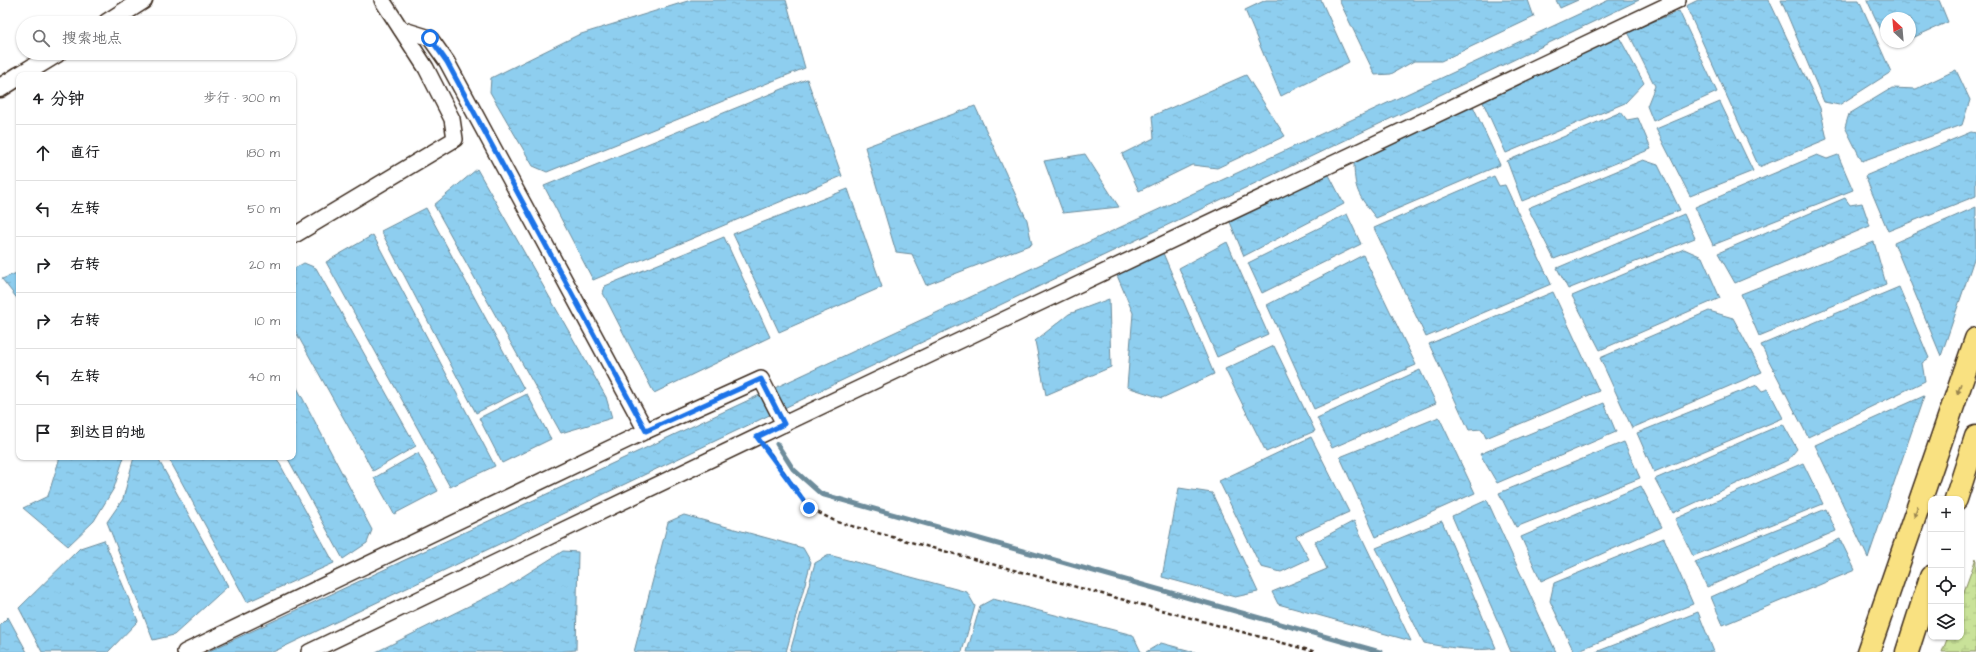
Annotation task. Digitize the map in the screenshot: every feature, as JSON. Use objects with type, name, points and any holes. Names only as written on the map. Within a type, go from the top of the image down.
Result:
[{"type":"highway","points":[[1872,651],[1976,339]]},
{"type":"highway","points":[[1957,496],[1976,437]]},
{"type":"highway","points":[[1907,652],[1928,586]]},
{"type":"street","points":[[118,16],[144,0]]},
{"type":"street","points":[[296,234],[455,139],[452,119],[426,68],[382,0]]},
{"type":"street","points":[[309,652],[784,424],[1678,0]]},
{"type":"street","points":[[401,29],[430,38],[447,62],[646,431]]},
{"type":"street","points":[[26,72],[46,60]]},
{"type":"street","points":[[0,88],[16,78]]},
{"type":"street","points":[[185,652],[646,431],[761,379],[784,424]]},
{"type":"path","points":[[757,437],[809,508],[837,522],[1316,652]]},
{"type":"green space","points":[[1976,558],[1976,652],[1942,652],[1947,640],[1964,640],[1964,592]]},
{"type":"water","points":[[691,0],[786,0],[805,68],[547,172],[533,166],[490,92],[491,78],[578,35]]},
{"type":"water","points":[[1266,0],[1321,0],[1349,62],[1281,96],[1245,10]]},
{"type":"water","points":[[1339,0],[1528,0],[1534,17],[1441,61],[1414,61],[1391,74],[1375,75]]},
{"type":"water","points":[[1556,0],[1578,0],[1560,8]]},
{"type":"water","points":[[1609,0],[1639,0],[273,652],[207,652]]},
{"type":"water","points":[[1698,0],[1769,0],[1820,108],[1827,139],[1759,167],[1686,6]]},
{"type":"water","points":[[1781,0],[1859,0],[1891,72],[1839,105],[1824,102]]},
{"type":"water","points":[[1867,0],[1939,0],[1948,22],[1916,36],[1916,12],[1880,12],[1880,28]]},
{"type":"water","points":[[1679,11],[1717,92],[1653,121],[1647,106],[1655,86],[1628,32]]},
{"type":"water","points":[[1618,35],[1644,83],[1625,103],[1506,153],[1482,100]]},
{"type":"water","points":[[1956,70],[1970,100],[1962,125],[1862,161],[1845,127],[1849,114],[1892,88],[1916,89]]},
{"type":"water","points":[[1246,75],[1285,136],[1217,168],[1192,165],[1139,191],[1122,154],[1154,138],[1152,116]]},
{"type":"water","points":[[807,79],[842,176],[593,280],[544,186]]},
{"type":"water","points":[[1720,102],[1753,171],[1690,196],[1656,129]]},
{"type":"water","points":[[975,106],[1027,220],[1032,244],[926,285],[912,254],[896,252],[865,147]]},
{"type":"water","points":[[1473,106],[1500,165],[1376,218],[1358,192],[1355,178],[1354,160]]},
{"type":"water","points":[[1621,112],[1627,120],[1638,118],[1651,149],[1522,201],[1507,161]]},
{"type":"water","points":[[1971,132],[1976,133],[1976,196],[1888,231],[1865,176]]},
{"type":"water","points":[[1085,154],[1119,207],[1063,213],[1044,161]]},
{"type":"water","points":[[1817,155],[1827,159],[1838,155],[1853,190],[1713,245],[1695,207]]},
{"type":"water","points":[[1643,160],[1658,165],[1680,210],[1554,259],[1528,208]]},
{"type":"water","points":[[477,169],[606,397],[612,418],[561,433],[434,205]]},
{"type":"water","points":[[1327,171],[1344,204],[1244,256],[1230,222]]},
{"type":"water","points":[[1494,176],[1499,186],[1505,185],[1551,284],[1426,337],[1374,228]]},
{"type":"water","points":[[848,189],[882,287],[779,332],[733,234]]},
{"type":"water","points":[[1845,198],[1850,205],[1862,203],[1870,226],[1735,283],[1718,253]]},
{"type":"water","points":[[1976,207],[1976,253],[1941,356],[1894,243]]},
{"type":"water","points":[[426,208],[524,389],[476,413],[381,231]]},
{"type":"water","points":[[1347,214],[1361,244],[1262,293],[1248,263]]},
{"type":"water","points":[[1684,214],[1695,238],[1568,289],[1557,268]]},
{"type":"water","points":[[373,235],[495,466],[450,487],[326,262]]},
{"type":"water","points":[[724,237],[770,337],[654,393],[603,293],[605,286]]},
{"type":"water","points":[[1227,242],[1268,334],[1217,357],[1179,268]]},
{"type":"water","points":[[1874,242],[1886,284],[1759,336],[1741,294]]},
{"type":"water","points":[[1684,249],[1702,257],[1720,298],[1600,350],[1572,296]]},
{"type":"water","points":[[1163,253],[1214,374],[1162,398],[1127,387],[1133,313],[1116,273]]},
{"type":"water","points":[[1363,255],[1416,365],[1314,409],[1267,305]]},
{"type":"water","points":[[304,263],[316,268],[416,446],[373,471],[296,332],[296,267]]},
{"type":"water","points":[[16,273],[16,297],[2,279]]},
{"type":"water","points":[[1899,287],[1929,358],[1922,363],[1925,381],[1808,437],[1761,345]]},
{"type":"water","points":[[1553,292],[1599,391],[1486,438],[1482,429],[1469,430],[1429,344]]},
{"type":"water","points":[[1109,299],[1111,367],[1046,395],[1035,341],[1069,314]]},
{"type":"water","points":[[1709,311],[1733,318],[1762,372],[1632,428],[1600,358]]},
{"type":"water","points":[[1274,346],[1315,431],[1266,452],[1225,369]]},
{"type":"water","points":[[1420,370],[1436,403],[1332,448],[1317,418]]},
{"type":"water","points":[[1757,385],[1762,391],[1768,389],[1783,418],[1654,472],[1637,433]]},
{"type":"water","points":[[296,386],[372,530],[367,543],[343,559],[289,460],[296,460]]},
{"type":"water","points":[[527,394],[551,439],[502,463],[479,418]]},
{"type":"water","points":[[1924,396],[1868,558],[1815,445]]},
{"type":"water","points":[[1604,403],[1616,432],[1497,483],[1480,454]]},
{"type":"water","points":[[1439,417],[1475,493],[1376,537],[1340,457]]},
{"type":"water","points":[[1783,424],[1797,449],[1788,460],[1673,513],[1655,479]]},
{"type":"water","points":[[1311,437],[1349,512],[1296,536],[1309,559],[1281,572],[1261,567],[1219,481]]},
{"type":"water","points":[[1624,442],[1640,478],[1516,527],[1499,493]]},
{"type":"water","points":[[418,453],[438,491],[394,514],[374,478]]},
{"type":"water","points":[[59,460],[123,460],[114,488],[94,521],[68,546],[23,508],[48,496]]},
{"type":"water","points":[[133,460],[159,460],[228,586],[174,635],[153,640],[107,522],[123,499]]},
{"type":"water","points":[[170,460],[278,460],[334,563],[247,602]]},
{"type":"water","points":[[1803,463],[1823,504],[1693,556],[1675,519]]},
{"type":"water","points":[[1641,486],[1662,527],[1541,581],[1521,537]]},
{"type":"water","points":[[1179,488],[1212,493],[1258,592],[1235,597],[1162,577]]},
{"type":"water","points":[[1487,500],[1556,652],[1511,652],[1452,516]]},
{"type":"water","points":[[1826,509],[1836,531],[1707,587],[1695,562]]},
{"type":"water","points":[[684,515],[803,548],[811,562],[786,652],[634,652],[668,522]]},
{"type":"water","points":[[1354,521],[1411,641],[1278,604],[1272,592],[1327,569],[1315,542]]},
{"type":"water","points":[[1442,521],[1496,648],[1471,649],[1424,643],[1376,548]]},
{"type":"water","points":[[1664,538],[1693,604],[1574,652],[1550,601],[1554,583]]},
{"type":"water","points":[[1840,539],[1855,570],[1723,625],[1711,597]]},
{"type":"water","points":[[104,540],[138,621],[108,652],[42,652],[19,608],[80,548]]},
{"type":"water","points":[[563,551],[578,552],[576,650],[556,652],[376,652],[503,589]]},
{"type":"water","points":[[829,555],[967,592],[975,606],[962,652],[790,652],[815,563]]},
{"type":"water","points":[[993,599],[1133,635],[1141,652],[967,652],[980,606]]},
{"type":"water","points":[[1698,612],[1714,652],[1596,652]]},
{"type":"water","points":[[8,617],[27,652],[0,652],[0,625]]},
{"type":"water","points":[[1161,643],[1195,652],[1146,652]]},
{"type":"waterway","points":[[777,444],[793,469],[821,494],[1380,652]]},
{"type":"route","points":[[430,38],[447,62],[646,431],[761,379],[784,424],[757,437],[809,508]]}]
